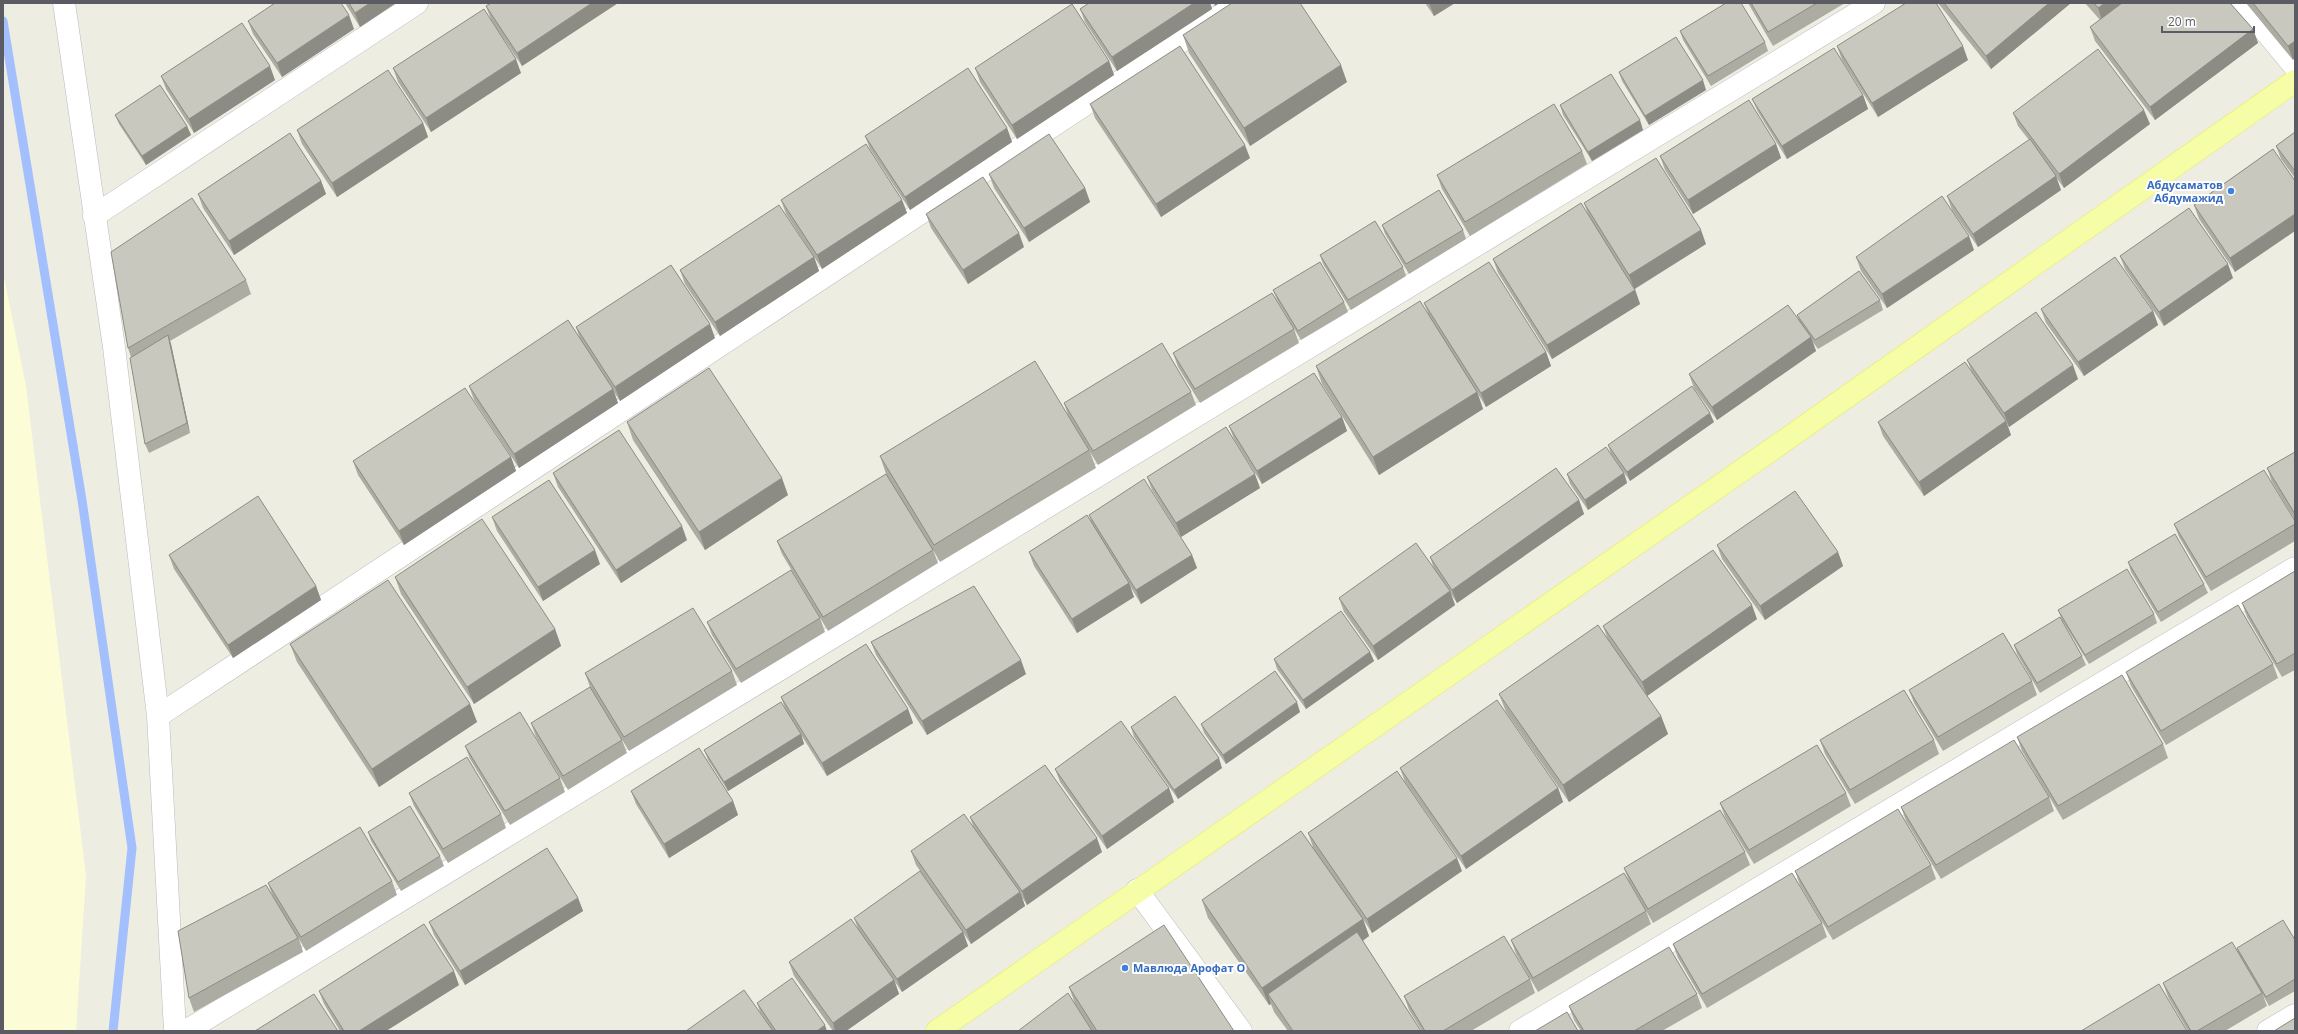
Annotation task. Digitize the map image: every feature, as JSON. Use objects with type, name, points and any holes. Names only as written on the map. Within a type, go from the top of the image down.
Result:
[{"type":"main road","points":[[937,1031],[1137,890],[1781,444],[2295,81]]},
{"type":"street","points":[[64,3],[114,347],[158,716],[175,1031]]},
{"type":"street","points":[[94,216],[417,3]]},
{"type":"street","points":[[158,716],[1239,3]]},
{"type":"street","points":[[186,1031],[1874,3]]},
{"type":"street","points":[[2242,3],[2295,68]]},
{"type":"street","points":[[1520,1031],[2295,568]]},
{"type":"street","points":[[1137,890],[1241,1031]]},
{"type":"street","points":[[2268,1031],[2295,1015]]},
{"type":"shaded area","points":[[3,272],[26,386],[86,876],[76,1031],[3,1031]]},
{"type":"building","points":[[275,3],[341,3],[349,15],[277,63],[248,21]]},
{"type":"building","points":[[349,3],[370,3],[355,13]]},
{"type":"building","points":[[491,3],[592,3],[517,53],[486,6]]},
{"type":"building","points":[[1089,3],[1194,3],[1112,57],[1080,9]]},
{"type":"building","points":[[1232,3],[1300,3],[1341,65],[1244,128],[1183,35]]},
{"type":"building","points":[[1726,3],[1741,3],[1765,42],[1708,76],[1680,31]]},
{"type":"building","points":[[1751,3],[1817,3],[1768,32]]},
{"type":"building","points":[[1906,3],[1936,3],[1963,46],[1872,103],[1837,46]]},
{"type":"building","points":[[1944,3],[2049,3],[1986,56]]},
{"type":"building","points":[[2094,3],[2105,3],[2098,8]]},
{"type":"building","points":[[2122,3],[2230,3],[2253,29],[2150,107],[2090,27]]},
{"type":"building","points":[[2253,3],[2295,3],[2295,41],[2288,46]]},
{"type":"building","points":[[1072,4],[1109,61],[1012,125],[975,68]]},
{"type":"building","points":[[484,9],[516,59],[426,118],[393,68]]},
{"type":"building","points":[[242,23],[270,66],[189,119],[161,76]]},
{"type":"building","points":[[1676,37],[1703,80],[1645,116],[1619,72]]},
{"type":"building","points":[[1180,46],[1245,145],[1156,204],[1090,104]]},
{"type":"building","points":[[1834,48],[1863,95],[1782,146],[1752,99]]},
{"type":"building","points":[[2098,49],[2144,110],[2059,174],[2013,113]]},
{"type":"building","points":[[968,68],[1007,128],[905,197],[865,136]]},
{"type":"building","points":[[388,70],[423,123],[332,183],[297,130]]},
{"type":"building","points":[[1611,74],[1640,120],[1588,152],[1560,105]]},
{"type":"building","points":[[160,85],[187,126],[142,156],[115,115]]},
{"type":"building","points":[[1749,100],[1776,144],[1688,200],[1660,156]]},
{"type":"building","points":[[1554,104],[1582,151],[1465,222],[1437,175]]},
{"type":"building","points":[[2295,132],[2295,171],[2276,146]]},
{"type":"building","points":[[290,133],[321,181],[229,241],[198,194]]},
{"type":"building","points":[[1049,134],[1085,188],[1024,228],[989,174]]},
{"type":"building","points":[[2030,139],[2056,176],[1973,234],[1947,196]]},
{"type":"building","points":[[866,144],[902,200],[817,255],[781,200]]},
{"type":"building","points":[[2273,149],[2295,181],[2295,214],[2230,258],[2194,205]]},
{"type":"building","points":[[1656,158],[1701,230],[1629,275],[1584,203]]},
{"type":"building","points":[[983,177],[1019,233],[963,270],[926,214]]},
{"type":"building","points":[[1439,190],[1463,230],[1406,264],[1382,225]]},
{"type":"building","points":[[1942,196],[1969,236],[1882,294],[1856,257]]},
{"type":"building","points":[[192,198],[246,280],[128,348],[111,252]]},
{"type":"building","points":[[1581,203],[1635,290],[1547,345],[1493,259]]},
{"type":"building","points":[[779,205],[814,257],[715,322],[680,270]]},
{"type":"building","points":[[2189,208],[2228,264],[2159,312],[2120,256]]},
{"type":"building","points":[[1375,221],[1403,267],[1348,300],[1320,255]]},
{"type":"building","points":[[2115,257],[2153,311],[2078,362],[2041,309]]},
{"type":"building","points":[[1320,262],[1344,302],[1298,331],[1273,290]]},
{"type":"building","points":[[1489,262],[1546,352],[1481,393],[1424,303]]},
{"type":"building","points":[[671,265],[710,324],[615,387],[576,327]]},
{"type":"building","points":[[1859,271],[1880,300],[1815,340],[1797,315]]},
{"type":"building","points":[[1272,293],[1294,329],[1195,389],[1173,353]]},
{"type":"building","points":[[1420,301],[1477,392],[1373,457],[1316,366]]},
{"type":"building","points":[[1788,305],[1811,337],[1712,407],[1689,374]]},
{"type":"building","points":[[2036,312],[2073,365],[2004,413],[1967,360]]},
{"type":"building","points":[[568,320],[613,389],[514,454],[469,386]]},
{"type":"building","points":[[168,335],[187,423],[145,444],[130,358]]},
{"type":"building","points":[[1162,343],[1191,392],[1093,451],[1064,403]]},
{"type":"building","points":[[1035,361],[1089,450],[934,545],[880,456]]},
{"type":"building","points":[[1965,362],[2006,421],[1919,482],[1878,422]]},
{"type":"building","points":[[709,368],[782,478],[699,532],[627,422]]},
{"type":"building","points":[[1314,373],[1342,417],[1257,471],[1229,426]]},
{"type":"building","points":[[1692,386],[1710,413],[1627,472],[1608,445]]},
{"type":"building","points":[[465,388],[511,457],[399,531],[353,461]]},
{"type":"building","points":[[1226,427],[1255,474],[1176,523],[1147,477]]},
{"type":"building","points":[[619,430],[682,526],[616,570],[553,473]]},
{"type":"building","points":[[1606,447],[1624,473],[1585,500],[1567,474]]},
{"type":"building","points":[[2295,452],[2295,514],[2267,468]]},
{"type":"building","points":[[1556,468],[1579,500],[1452,590],[1430,557]]},
{"type":"building","points":[[2264,470],[2295,521],[2295,524],[2206,577],[2174,524]]},
{"type":"building","points":[[886,474],[933,550],[823,617],[777,541]]},
{"type":"building","points":[[1144,479],[1192,555],[1136,590],[1089,515]]},
{"type":"building","points":[[549,480],[595,550],[538,587],[492,517]]},
{"type":"building","points":[[1795,491],[1838,552],[1760,606],[1717,545]]},
{"type":"building","points":[[258,496],[316,586],[228,645],[169,555]]},
{"type":"building","points":[[1087,515],[1129,583],[1072,619],[1029,552]]},
{"type":"building","points":[[482,519],[555,629],[467,687],[395,577]]},
{"type":"building","points":[[2175,534],[2204,584],[2158,612],[2128,562]]},
{"type":"building","points":[[1416,543],[1450,591],[1373,646],[1339,598]]},
{"type":"building","points":[[1713,550],[1752,605],[1642,682],[1603,626]]},
{"type":"building","points":[[2127,569],[2154,614],[2085,655],[2058,610]]},
{"type":"building","points":[[791,570],[820,618],[736,669],[707,622]]},
{"type":"building","points":[[2295,571],[2295,653],[2277,664],[2242,603]]},
{"type":"building","points":[[388,580],[470,704],[372,769],[290,644]]},
{"type":"building","points":[[974,586],[1021,660],[922,721],[871,642]]},
{"type":"building","points":[[2238,605],[2273,664],[2161,731],[2126,672]]},
{"type":"building","points":[[693,608],[732,671],[624,737],[585,673]]},
{"type":"building","points":[[1341,611],[1370,652],[1303,700],[1274,659]]},
{"type":"building","points":[[2060,617],[2082,656],[2037,683],[2014,645]]},
{"type":"building","points":[[1598,625],[1661,716],[1563,785],[1499,694]]},
{"type":"building","points":[[2003,633],[2032,681],[1938,737],[1909,690]]},
{"type":"building","points":[[866,644],[908,709],[822,763],[781,697]]},
{"type":"building","points":[[1275,671],[1297,702],[1223,755],[1201,724]]},
{"type":"building","points":[[2122,675],[2163,744],[2058,806],[2017,737]]},
{"type":"building","points":[[590,687],[622,740],[563,776],[531,723]]},
{"type":"building","points":[[1904,690],[1934,740],[1850,790],[1820,740]]},
{"type":"building","points":[[1175,696],[1219,758],[1174,790],[1131,727]]},
{"type":"building","points":[[1497,700],[1558,788],[1461,856],[1400,768]]},
{"type":"building","points":[[781,702],[801,734],[724,782],[704,750]]},
{"type":"building","points":[[520,712],[560,778],[505,811],[465,746]]},
{"type":"building","points":[[1121,721],[1169,788],[1102,836],[1055,769]]},
{"type":"building","points":[[2014,740],[2049,797],[1936,865],[1901,807]]},
{"type":"building","points":[[1817,745],[1846,793],[1749,850],[1720,803]]},
{"type":"building","points":[[699,748],[733,801],[664,844],[631,791]]},
{"type":"building","points":[[467,757],[501,814],[443,849],[409,793]]},
{"type":"building","points":[[1045,765],[1097,838],[1022,891],[970,817]]},
{"type":"building","points":[[1397,771],[1457,858],[1367,919],[1308,833]]},
{"type":"building","points":[[410,806],[440,856],[398,882],[368,832]]},
{"type":"building","points":[[1898,809],[1931,865],[1828,927],[1795,871]]},
{"type":"building","points":[[1720,810],[1745,852],[1648,909],[1624,868]]},
{"type":"building","points":[[964,814],[1020,892],[966,930],[911,851]]},
{"type":"building","points":[[360,827],[392,881],[301,937],[268,883]]},
{"type":"building","points":[[1301,831],[1363,919],[1262,988],[1202,900]]},
{"type":"building","points":[[547,848],[578,898],[460,971],[429,922]]},
{"type":"building","points":[[920,871],[963,932],[897,979],[854,918]]},
{"type":"building","points":[[1624,873],[1646,911],[1533,978],[1511,940]]},
{"type":"building","points":[[1792,873],[1822,923],[1702,994],[1673,944]]},
{"type":"building","points":[[266,885],[298,938],[189,998],[178,931]]},
{"type":"building","points":[[851,919],[894,980],[833,1023],[789,962]]},
{"type":"building","points":[[2283,920],[2295,940],[2295,979],[2266,997],[2237,948]]},
{"type":"building","points":[[424,924],[454,971],[359,1031],[344,1031],[319,991]]},
{"type":"building","points":[[1164,925],[1234,1031],[1097,1031],[1069,987]]},
{"type":"building","points":[[1357,932],[1421,1031],[1293,1031],[1268,994]]},
{"type":"building","points":[[1504,936],[1530,979],[1443,1031],[1425,1031],[1404,996]]},
{"type":"building","points":[[2232,942],[2262,993],[2197,1031],[2191,1031],[2163,983]]},
{"type":"building","points":[[1669,947],[1697,994],[1634,1031],[1584,1031],[1569,1006]]},
{"type":"building","points":[[792,978],[825,1025],[817,1031],[776,1031],[757,1003]]},
{"type":"building","points":[[2159,984],[2187,1031],[2081,1031]]},
{"type":"building","points":[[744,990],[773,1031],[686,1031]]},
{"type":"building","points":[[1068,993],[1092,1031],[1018,1031]]},
{"type":"building","points":[[314,994],[338,1031],[255,1031]]},
{"type":"building","points":[[1567,1012],[1578,1031],[1535,1031]]},
{"type":"building","points":[[2295,1018],[2295,1031],[2274,1031]]},
{"type":"waterway","points":[[3,21],[82,500],[132,848],[113,1031]]},
{"type":"place","name":"Абдусаматов Абдумажид","points":[[2231,191]]},
{"type":"place","name":"Мавлюда Арофат О","points":[[1125,968]]}]
